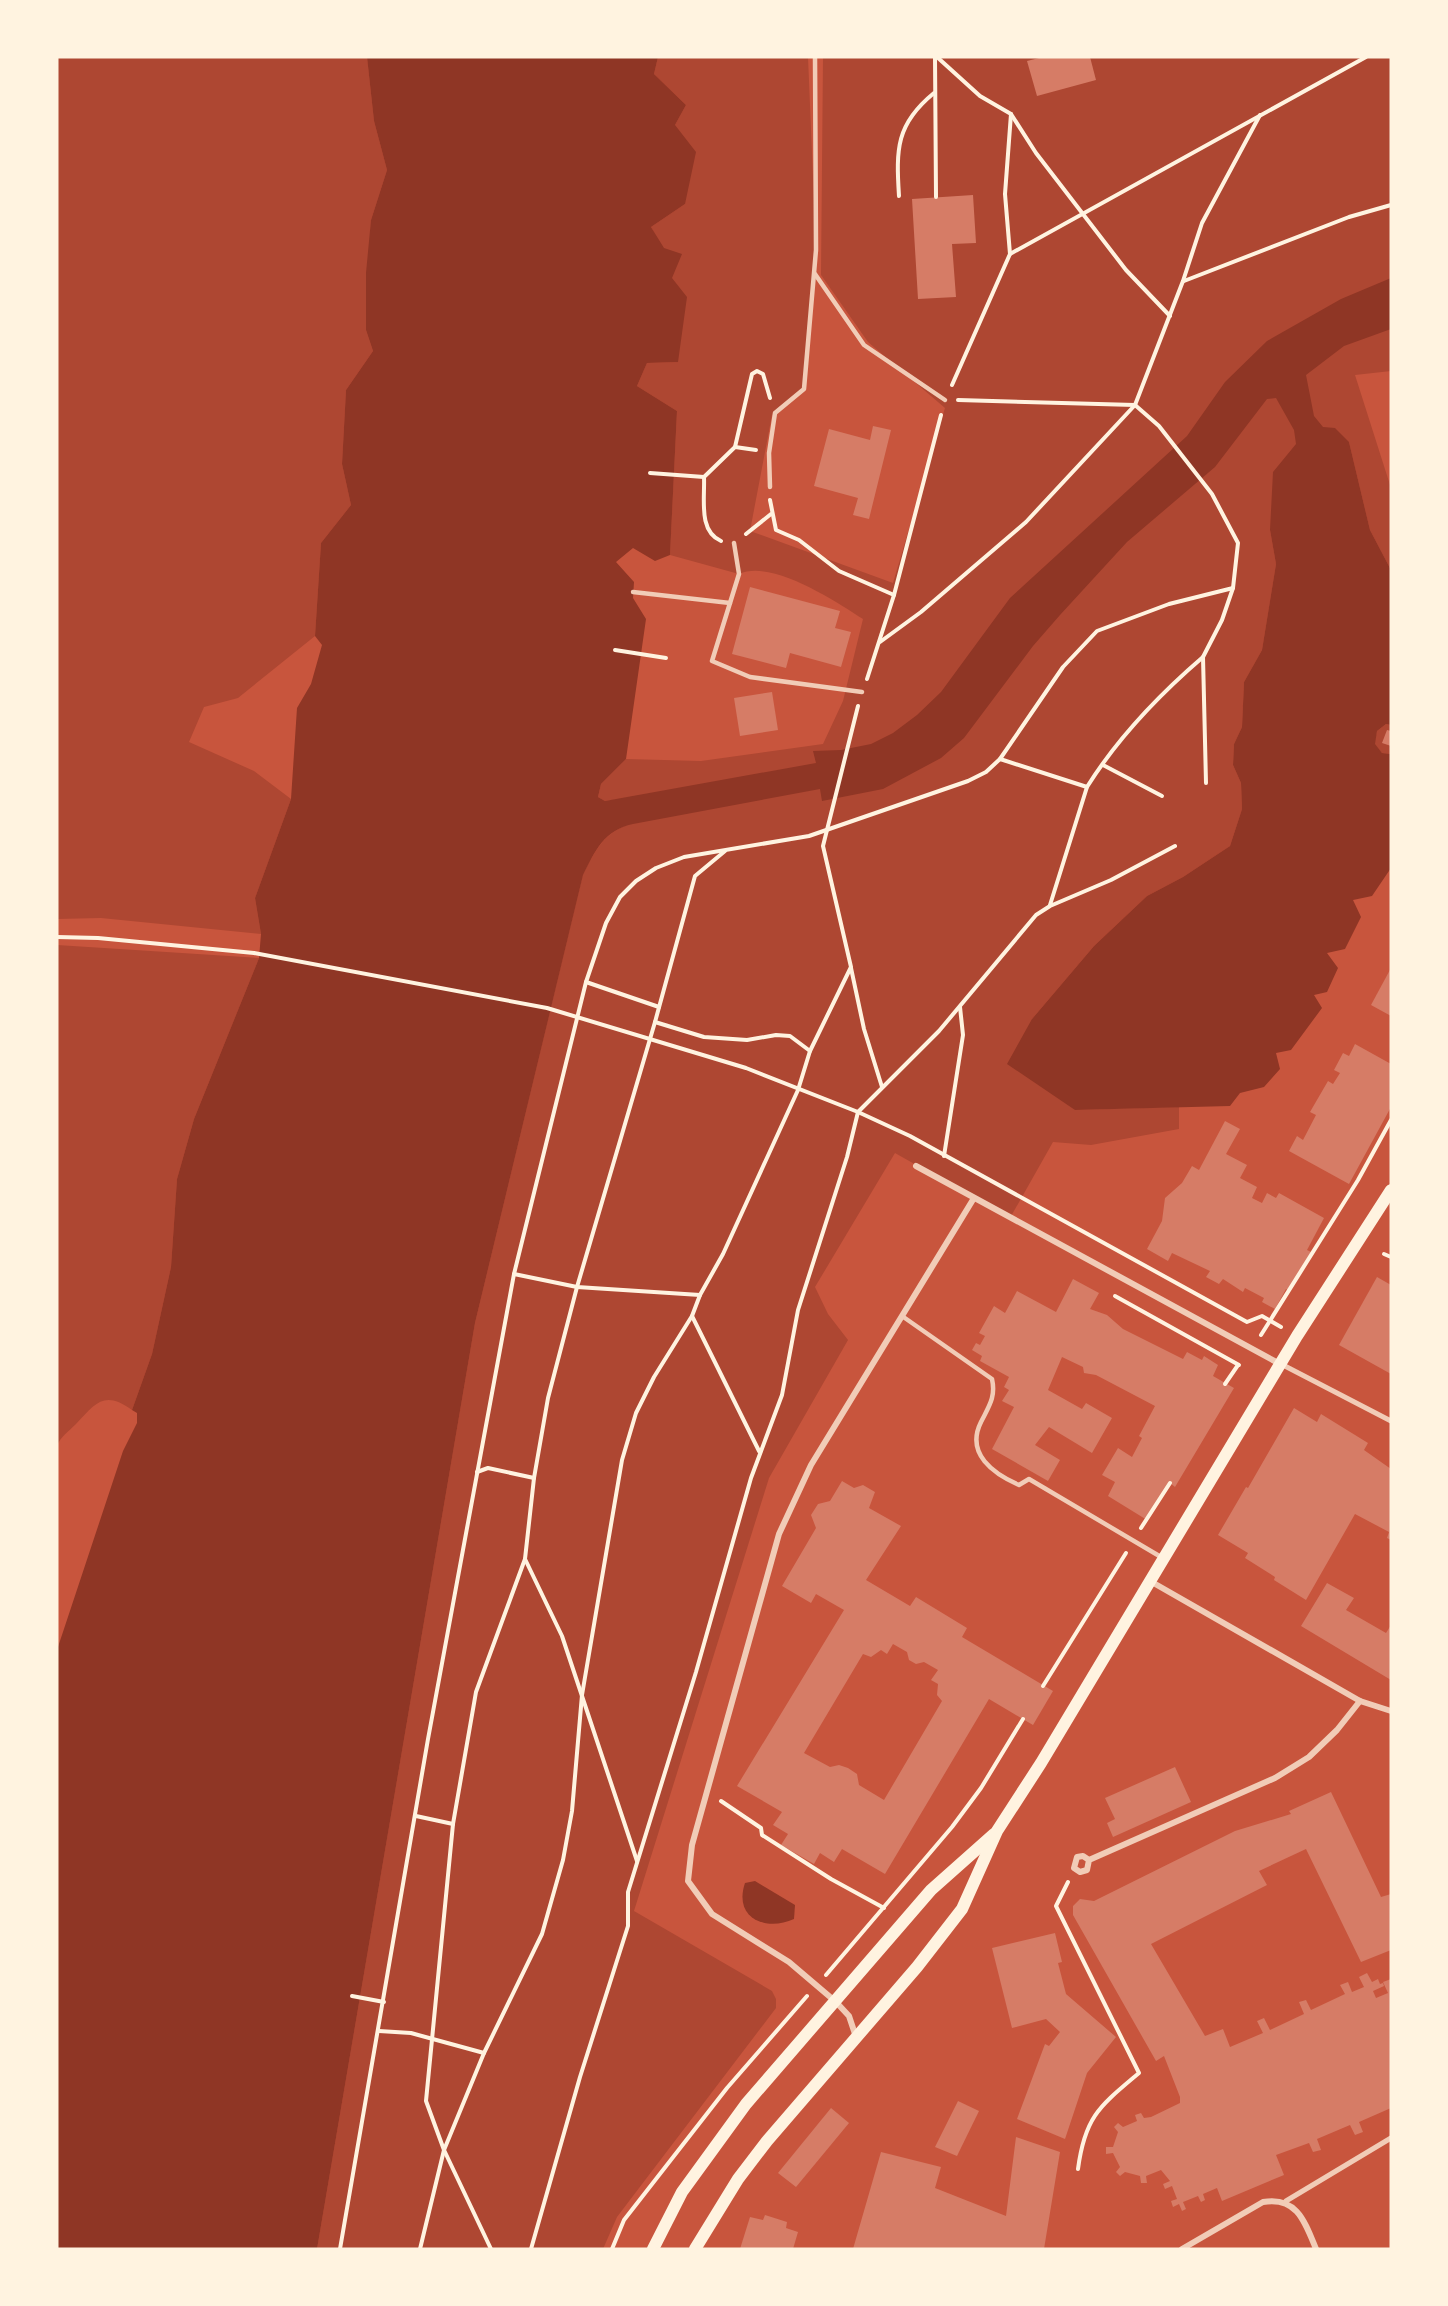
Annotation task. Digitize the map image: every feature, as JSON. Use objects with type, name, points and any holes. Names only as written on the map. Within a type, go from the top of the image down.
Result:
[{"type":"main road","points":[[695,2249],[738,2179],[917,1967],[962,1909],[997,1831],[1164,1559],[1297,1336],[1391,1190]]},
{"type":"main road","points":[[653,2249],[682,2192],[746,2104],[932,1890],[997,1831]]},
{"type":"street","points":[[916,1166],[1251,1349],[1391,1421]]},
{"type":"street","points":[[856,2037],[849,2016],[836,2002],[789,1962],[712,1914],[688,1881],[692,1845],[779,1534],[811,1465],[974,1198]]},
{"type":"street","points":[[1150,1581],[1360,1701],[1391,1712]]},
{"type":"street","points":[[1089,1860],[1275,1778],[1309,1757],[1337,1730],[1360,1701]]},
{"type":"street","points":[[1083,1856],[1089,1860],[1087,1870],[1080,1872],[1074,1868],[1077,1857],[1083,1856]]},
{"type":"street","points":[[1182,2249],[1263,2202],[1286,2201],[1391,2138]]},
{"type":"street","points":[[1286,2201],[1298,2213],[1316,2249]]},
{"type":"lane","points":[[770,487],[769,453],[775,412],[804,389],[815,274],[815,57]]},
{"type":"lane","points":[[815,274],[864,345],[945,400]]},
{"type":"lane","points":[[734,543],[739,574],[712,661],[750,676],[862,692]]},
{"type":"lane","points":[[633,592],[730,603]]},
{"type":"lane","points":[[902,1316],[992,1379],[994,1389],[992,1405],[980,1425],[977,1445],[982,1461],[988,1468],[1019,1485],[1029,1479],[1164,1559]]},
{"type":"path","points":[[936,57],[936,197]]},
{"type":"path","points":[[936,57],[980,96],[1011,114],[1126,270],[1170,316]]},
{"type":"path","points":[[1010,254],[1366,57]]},
{"type":"path","points":[[899,196],[897,165],[900,137],[907,120],[935,92]]},
{"type":"path","points":[[882,1087],[864,1029],[824,846],[826,829],[862,692],[894,594],[945,400],[1010,254],[1005,194],[1011,114]]},
{"type":"path","points":[[880,642],[921,612],[1026,522],[1135,405],[1184,282],[1202,223],[1260,115]]},
{"type":"path","points":[[1184,282],[1349,217],[1391,205]]},
{"type":"path","points":[[771,514],[734,543],[723,542],[711,537],[705,525],[704,477],[735,447],[752,374],[757,371],[763,374],[775,412]]},
{"type":"path","points":[[945,400],[1135,405],[1159,426],[1212,494],[1238,543],[1233,588],[1222,620],[1203,657],[1169,686],[1087,787],[1050,906]]},
{"type":"path","points":[[650,472],[704,477]]},
{"type":"path","points":[[770,487],[771,514],[776,530],[799,540],[839,571],[894,594]]},
{"type":"path","points":[[340,2249],[476,1472],[514,1274],[586,982],[606,923],[620,897],[636,881],[656,868],[684,857],[808,836],[968,781],[986,772],[1000,759],[1064,667],[1097,631],[1169,604],[1233,588]]},
{"type":"path","points":[[615,650],[666,658]]},
{"type":"path","points":[[1203,657],[1206,783]]},
{"type":"path","points":[[1000,759],[1087,787]]},
{"type":"path","points":[[1103,765],[1162,796]]},
{"type":"path","points":[[531,2249],[580,2077],[628,1926],[628,1892],[760,1452],[782,1395],[798,1310],[847,1157],[858,1112],[939,1031],[1036,915],[1050,906],[1111,880],[1175,846]]},
{"type":"path","points":[[491,2249],[444,2150],[426,2101],[430,2037],[453,1824],[476,1692],[525,1559],[534,1478],[548,1398],[577,1287],[655,1022],[695,876],[725,850]]},
{"type":"path","points":[[57,937],[98,938],[254,953],[400,979],[547,1008],[715,1058],[858,1112],[944,1156],[1247,1322],[1262,1316],[1297,1336]]},
{"type":"path","points":[[420,2249],[444,2150],[484,2053],[542,1934],[555,1892],[572,1811],[582,1695],[622,1460],[636,1413],[654,1377],[692,1316],[700,1295],[723,1254],[798,1089],[810,1051],[851,967]]},
{"type":"path","points":[[586,982],[659,1007]]},
{"type":"path","points":[[944,1156],[963,1035],[960,1006]]},
{"type":"path","points":[[655,1022],[704,1037],[747,1040],[776,1035],[790,1036],[810,1051]]},
{"type":"path","points":[[1225,1383],[1272,1321],[1391,1120]]},
{"type":"path","points":[[1384,1254],[1391,1257]]},
{"type":"path","points":[[514,1274],[577,1287],[700,1295]]},
{"type":"path","points":[[1108,1292],[1239,1365]]},
{"type":"path","points":[[692,1316],[760,1452]]},
{"type":"path","points":[[476,1472],[488,1468],[534,1478]]},
{"type":"path","points":[[1135,1538],[1170,1484]]},
{"type":"path","points":[[1043,1686],[1129,1547]]},
{"type":"path","points":[[525,1559],[562,1636],[637,1861]]},
{"type":"path","points":[[719,1792],[718,1799],[761,1828],[762,1835],[831,1879],[884,1908]]},
{"type":"path","points":[[416,1816],[453,1824]]},
{"type":"path","points":[[1074,1868],[1056,1906],[1139,2073],[1102,2104],[1090,2120],[1082,2142],[1078,2169]]},
{"type":"path","points":[[352,1996],[384,2002]]},
{"type":"path","points":[[379,2031],[430,2037],[484,2053]]},
{"type":"shaded area","points":[[57,57],[367,57],[374,121],[387,170],[371,220],[366,330],[373,351],[346,390],[342,464],[351,505],[321,543],[315,636],[238,698],[204,707],[189,742],[254,771],[291,799],[255,898],[261,934],[101,918],[57,919]]},
{"type":"shaded area","points":[[367,57],[658,57],[654,74],[686,105],[675,125],[696,152],[685,204],[651,227],[664,248],[682,254],[672,278],[687,297],[678,362],[647,363],[637,386],[677,411],[670,555],[655,561],[633,548],[616,562],[634,582],[633,598],[646,619],[626,759],[601,784],[598,797],[605,801],[816,763],[813,751],[841,750],[871,744],[893,733],[917,715],[941,692],[1010,598],[1187,436],[1225,382],[1267,341],[1341,299],[1391,278],[1391,329],[1344,346],[1306,375],[1314,416],[1323,427],[1335,428],[1349,442],[1370,530],[1391,570],[1391,725],[1386,724],[1377,731],[1375,744],[1382,753],[1391,754],[1391,868],[1372,896],[1353,900],[1361,917],[1345,949],[1327,953],[1338,968],[1327,992],[1314,995],[1322,1008],[1291,1050],[1276,1053],[1280,1069],[1264,1087],[1240,1093],[1230,1106],[1075,1110],[1007,1064],[1032,1019],[1094,946],[1147,896],[1183,877],[1230,846],[1242,809],[1241,783],[1233,765],[1234,744],[1242,727],[1244,682],[1262,650],[1276,564],[1270,530],[1273,472],[1296,444],[1294,430],[1276,398],[1267,399],[1215,467],[1127,542],[1033,646],[964,738],[941,758],[883,789],[822,801],[820,789],[633,824],[608,836],[596,850],[583,875],[475,1323],[317,2249],[57,2249],[57,1650],[123,1451],[137,1423],[137,1413],[132,1410],[152,1354],[171,1267],[177,1179],[194,1119],[259,958],[261,934],[255,898],[291,799],[297,708],[311,684],[322,645],[315,636],[321,543],[351,505],[342,464],[346,390],[373,351],[366,330],[366,273],[371,220],[387,170],[374,121]]},
{"type":"shaded area","points":[[658,57],[808,57],[816,250],[804,389],[772,415],[750,531],[893,583],[945,408],[868,342],[821,275],[823,57],[1391,57],[1391,371],[1355,375],[1391,488],[1391,570],[1370,530],[1349,442],[1270,530],[1276,564],[1262,650],[1244,682],[1242,727],[1234,744],[1233,765],[1241,783],[1242,809],[1230,846],[1183,877],[1147,896],[1094,946],[1032,1019],[1075,1110],[1179,1107],[1179,1129],[1091,1145],[1053,1142],[1010,1218],[895,1153],[815,1287],[828,1314],[848,1340],[769,1478],[634,1911],[772,1991],[776,1999],[776,2008],[617,2217],[603,2249],[317,2249],[475,1323],[583,874],[605,839],[627,825],[630,798],[605,801],[598,797],[601,784],[626,759],[701,761],[823,744],[843,701],[863,619],[820,593],[785,577],[753,571],[739,574],[670,555],[677,411],[637,386],[647,363],[678,362],[675,309],[670,276],[651,227],[685,204],[675,125],[686,105],[654,74]]},
{"type":"shaded area","points":[[1386,724],[1391,725],[1391,754],[1382,753],[1374,744],[1377,731]]},
{"type":"shaded area","points":[[57,945],[259,958],[194,1119],[177,1179],[171,1267],[152,1354],[132,1410],[114,1401],[101,1402],[89,1410],[65,1434],[57,1446]]},
{"type":"shaded area","points":[[755,1881],[795,1905],[794,1919],[773,1924],[754,1919],[744,1905],[743,1895],[745,1883]]},
{"type":"building","points":[[1043,57],[1090,57],[1096,80],[1037,96],[1027,61]]},
{"type":"building","points":[[973,195],[976,243],[952,244],[956,297],[918,299],[912,199]]},
{"type":"building","points":[[873,426],[891,430],[869,519],[853,515],[858,498],[814,486],[829,429],[870,440]]},
{"type":"building","points":[[750,587],[840,611],[835,628],[851,632],[841,667],[790,653],[786,668],[732,654]]},
{"type":"building","points":[[772,692],[778,730],[740,736],[734,698]]},
{"type":"building","points":[[1387,730],[1391,731],[1391,746],[1382,743]]},
{"type":"building","points":[[1391,968],[1391,1016],[1371,1005]]},
{"type":"building","points":[[1355,1044],[1391,1064],[1391,1107],[1349,1184],[1289,1151],[1297,1136],[1303,1140],[1316,1115],[1310,1112],[1328,1081],[1333,1084],[1340,1073],[1334,1070],[1343,1053],[1349,1056]]},
{"type":"building","points":[[1225,1121],[1240,1129],[1226,1154],[1247,1165],[1240,1178],[1257,1187],[1252,1198],[1262,1203],[1267,1193],[1276,1198],[1279,1193],[1324,1218],[1307,1250],[1311,1252],[1289,1291],[1286,1289],[1275,1309],[1262,1302],[1264,1298],[1245,1288],[1243,1292],[1223,1279],[1219,1284],[1206,1277],[1210,1271],[1172,1253],[1168,1261],[1147,1249],[1162,1221],[1165,1198],[1182,1183],[1192,1166],[1199,1170]]},
{"type":"building","points":[[1377,1277],[1391,1285],[1391,1374],[1339,1345]]},
{"type":"building","points":[[1073,1279],[1099,1293],[1090,1309],[1107,1315],[1123,1329],[1183,1359],[1187,1352],[1202,1360],[1204,1356],[1218,1365],[1213,1376],[1234,1388],[1175,1487],[1170,1483],[1147,1520],[1108,1496],[1115,1482],[1102,1475],[1118,1448],[1132,1457],[1142,1438],[1139,1436],[1155,1406],[1096,1375],[1084,1373],[1083,1367],[1062,1357],[1048,1390],[1082,1409],[1086,1403],[1112,1418],[1092,1453],[1049,1427],[1035,1445],[1060,1460],[1048,1481],[992,1449],[1014,1407],[1002,1401],[1009,1390],[1004,1387],[1009,1377],[980,1361],[982,1356],[972,1350],[976,1343],[980,1345],[985,1336],[979,1333],[994,1306],[1005,1313],[1017,1291],[1056,1312]]},
{"type":"building","points":[[1294,1408],[1317,1422],[1321,1414],[1368,1443],[1364,1450],[1391,1469],[1391,1540],[1387,1538],[1389,1532],[1355,1514],[1306,1600],[1245,1558],[1248,1553],[1218,1535]]},
{"type":"building","points":[[842,1481],[854,1488],[863,1485],[875,1492],[869,1508],[901,1526],[866,1580],[910,1606],[916,1597],[967,1628],[962,1637],[1053,1691],[1033,1725],[989,1699],[885,1874],[842,1849],[834,1862],[820,1853],[814,1864],[781,1845],[788,1834],[773,1825],[782,1812],[737,1786],[844,1610],[816,1594],[811,1603],[782,1586],[816,1528],[811,1515],[818,1504],[830,1501]],"holes":[[[893,1644],[907,1652],[909,1660],[916,1664],[924,1662],[938,1670],[931,1680],[938,1684],[937,1695],[942,1701],[884,1800],[859,1785],[857,1774],[848,1768],[839,1765],[830,1767],[804,1753],[863,1654],[871,1657],[881,1650],[887,1654]]]},
{"type":"building","points":[[1327,1583],[1354,1598],[1346,1610],[1386,1633],[1391,1625],[1391,1680],[1301,1626]]},
{"type":"building","points":[[1175,1767],[1191,1802],[1113,1837],[1107,1823],[1115,1819],[1105,1798]]},
{"type":"building","points":[[1331,1792],[1381,1897],[1391,1894],[1391,1950],[1361,1962],[1306,1849],[1259,1871],[1267,1885],[1151,1944],[1205,2036],[1223,2029],[1230,2047],[1263,2033],[1257,2021],[1264,2018],[1270,2030],[1304,2014],[1299,2002],[1306,2000],[1311,2010],[1345,1994],[1340,1985],[1348,1982],[1352,1992],[1364,1987],[1359,1977],[1367,1973],[1372,1982],[1378,1979],[1380,1984],[1383,1983],[1384,1986],[1373,1991],[1376,1998],[1388,1993],[1383,1982],[1391,1979],[1391,2108],[1359,2122],[1363,2132],[1355,2135],[1350,2125],[1317,2139],[1321,2150],[1313,2152],[1309,2143],[1276,2155],[1284,2175],[1222,2201],[1217,2188],[1203,2194],[1205,2200],[1201,2202],[1198,2196],[1183,2202],[1186,2209],[1182,2211],[1179,2204],[1173,2207],[1171,2201],[1177,2199],[1172,2186],[1165,2189],[1163,2184],[1170,2181],[1161,2170],[1146,2176],[1147,2183],[1141,2183],[1140,2176],[1125,2172],[1120,2176],[1116,2172],[1120,2167],[1113,2153],[1106,2154],[1106,2147],[1113,2147],[1118,2132],[1114,2127],[1118,2123],[1123,2127],[1137,2121],[1135,2115],[1141,2113],[1144,2118],[1151,2117],[1180,2103],[1180,2097],[1164,2056],[1156,2061],[1073,1915],[1073,1906],[1080,1899],[1094,1901],[1235,1831],[1291,1814],[1289,1811]]},
{"type":"building","points":[[1055,1933],[1062,1962],[1058,1963],[1066,1994],[1116,2037],[1087,2073],[1065,2139],[1017,2119],[1045,2044],[1049,2046],[1060,2032],[1046,2019],[1012,2028],[992,1948]]},
{"type":"building","points":[[958,2101],[979,2111],[957,2156],[935,2147]]},
{"type":"building","points":[[831,2108],[849,2123],[796,2187],[778,2173]]},
{"type":"building","points":[[1016,2137],[1060,2152],[1044,2249],[853,2249],[881,2152],[941,2167],[935,2188],[1006,2216]]},
{"type":"building","points":[[765,2215],[787,2222],[786,2228],[798,2232],[793,2249],[740,2249],[750,2217],[763,2220]]}]
